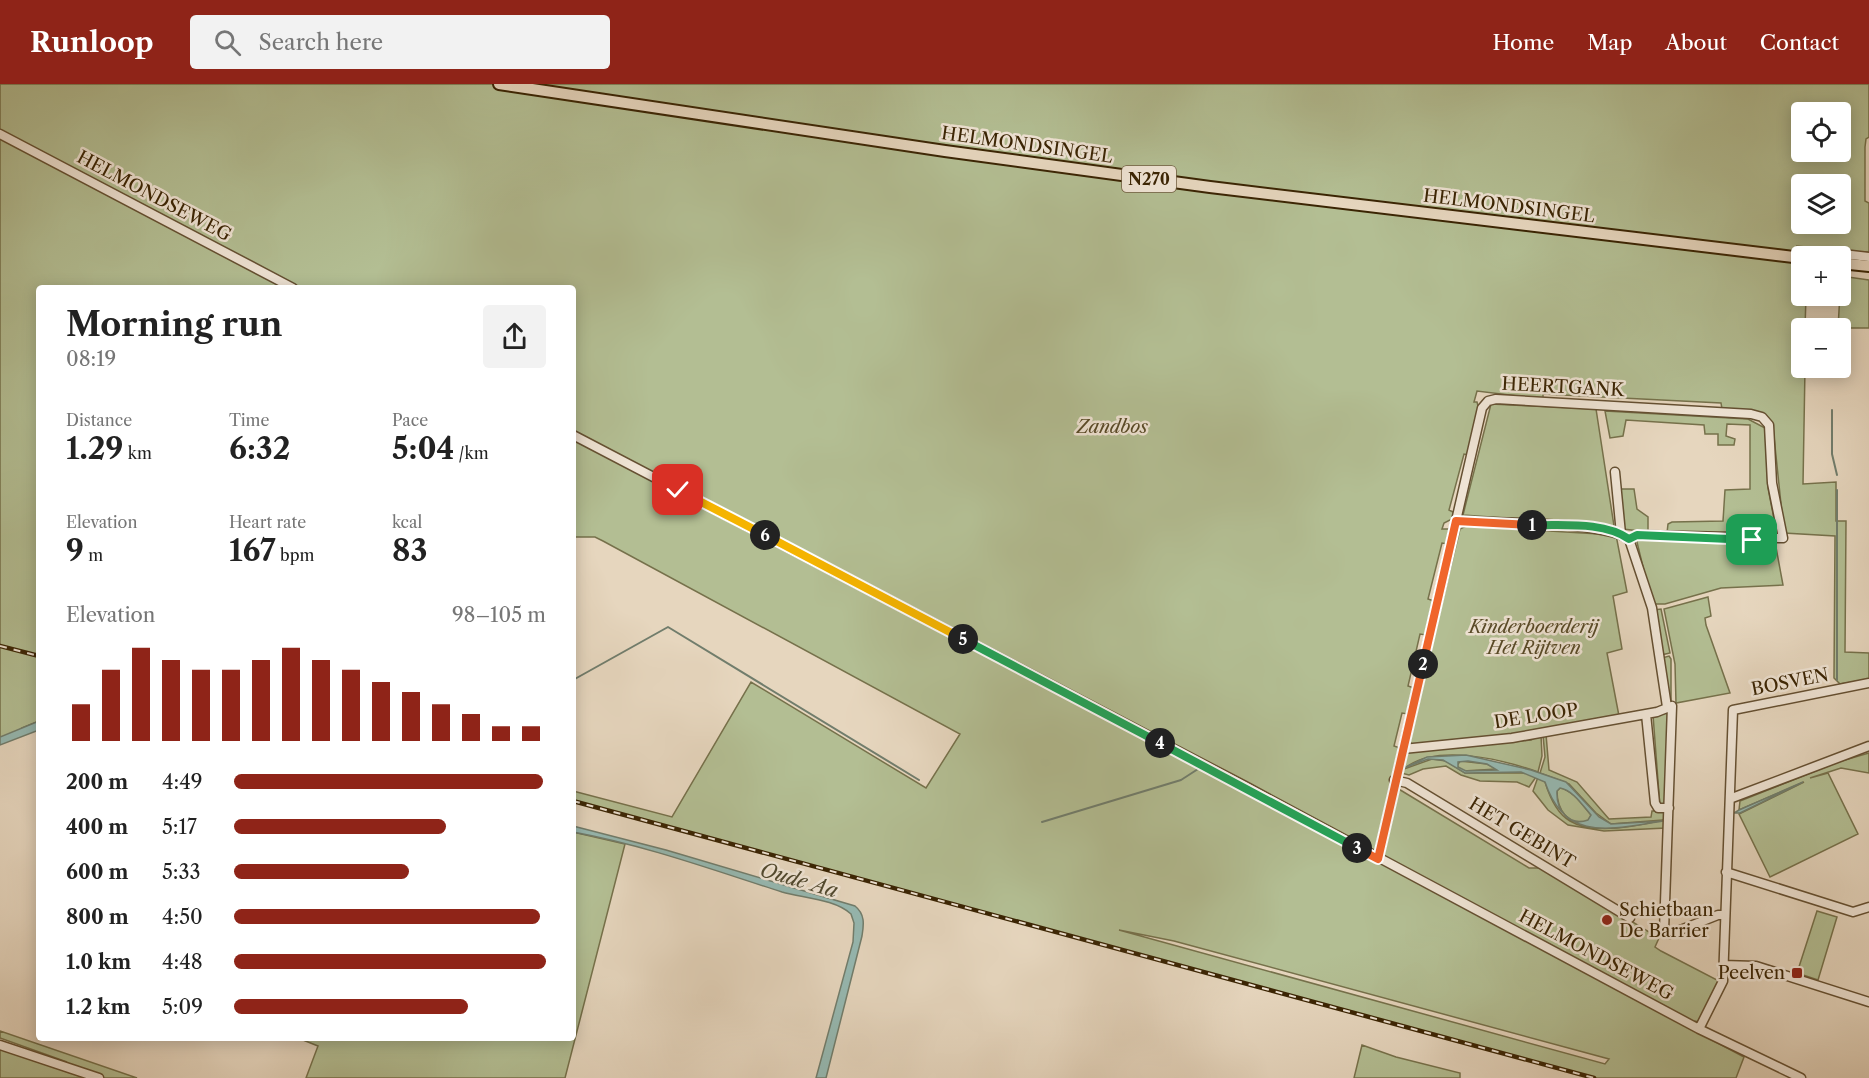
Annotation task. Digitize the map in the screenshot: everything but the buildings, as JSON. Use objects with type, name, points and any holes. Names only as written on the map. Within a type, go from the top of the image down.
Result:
[{"type":"main road","name":"HELMONDSINGEL","points":[[499,84],[934,149],[1210,187],[1791,257]]},
{"type":"main road","points":[[1851,261],[1869,266]]},
{"type":"street","name":"HELMONDSEWEG","points":[[0,134],[287,285]]},
{"type":"street","points":[[1851,258],[1869,257]]},
{"type":"street","name":"HEERTGANK","points":[[1403,748],[1482,408],[1488,401],[1496,399],[1751,414],[1762,417],[1769,425],[1772,483],[1782,538],[1625,536]]},
{"type":"street","name":"HELMONDSEWEG","points":[[576,437],[1699,1029],[1801,1078]]},
{"type":"street","points":[[1615,472],[1625,536],[1652,609],[1669,706],[1667,932],[1718,915],[1725,915]]},
{"type":"street","points":[[1456,521],[1594,528],[1625,536]]},
{"type":"street","name":"BOSVEN","points":[[1699,1029],[1723,981],[1726,872],[1732,798],[1733,710],[1869,682]]},
{"type":"street","name":"DE LOOP","points":[[1403,748],[1512,738],[1646,714],[1669,706]]},
{"type":"street","points":[[1646,714],[1655,803],[1658,808],[1669,808]]},
{"type":"street","points":[[1732,798],[1869,746]]},
{"type":"street","points":[[1378,859],[1403,748]]},
{"type":"street","name":"HET GEBINT","points":[[1394,780],[1407,783],[1630,918]]},
{"type":"street","points":[[1726,872],[1853,912],[1869,907]]},
{"type":"street","points":[[1723,965],[1756,966],[1869,1002]]},
{"type":"street","points":[[0,1045],[99,1078]]},
{"type":"green space","name":"Zandbos","points":[[0,84],[1869,84],[1869,137],[1866,139],[1865,147],[1865,201],[1869,203],[1869,252],[1851,252],[1851,246],[1791,246],[1791,306],[1806,306],[1805,318],[1791,318],[1791,378],[1805,378],[1803,484],[1836,482],[1836,521],[1846,521],[1845,652],[1869,653],[1869,679],[1840,684],[1834,678],[1835,536],[1784,533],[1773,427],[1765,417],[1722,409],[1721,403],[1543,394],[1543,399],[1477,391],[1474,402],[1477,402],[1479,410],[1469,455],[1464,454],[1449,510],[1455,513],[1454,518],[1444,523],[1442,529],[1451,529],[1448,544],[1442,543],[1428,599],[1434,601],[1426,635],[1420,634],[1408,686],[1414,688],[1408,714],[1402,713],[1394,746],[1400,748],[1397,788],[1529,868],[1544,868],[1659,938],[1655,947],[1661,951],[1719,981],[1699,1022],[1695,1021],[1688,1027],[1744,1057],[1736,1078],[1597,1078],[576,803],[576,792],[672,817],[751,682],[926,788],[960,734],[603,541],[595,537],[576,537],[576,285],[36,285],[36,722],[22,728],[0,743]],"holes":[[[1119,930],[1174,941],[1609,1059],[1605,1064]]]},
{"type":"green space","points":[[1851,277],[1869,280],[1869,328],[1851,328],[1851,318],[1839,318],[1839,306],[1851,306]]},
{"type":"green space","points":[[1491,404],[1596,409],[1614,526],[1463,515]]},
{"type":"green space","points":[[1605,411],[1748,419],[1765,428],[1768,488],[1776,529],[1773,536],[1667,533],[1668,524],[1672,522],[1723,521],[1725,490],[1750,489],[1750,425],[1727,424],[1726,436],[1735,439],[1734,445],[1718,445],[1718,434],[1705,434],[1704,425],[1626,420],[1623,436],[1610,438]]},
{"type":"green space","points":[[1617,489],[1634,489],[1637,509],[1648,517],[1648,532],[1623,529]]},
{"type":"green space","name":"Kinderboerderij Het Rijtven","points":[[1466,526],[1616,535],[1627,592],[1613,596],[1622,649],[1607,653],[1619,716],[1513,734],[1415,745],[1408,742],[1460,529]]},
{"type":"green space","points":[[1636,538],[1775,542],[1783,585],[1721,588],[1665,604],[1655,604],[1651,600]]},
{"type":"green space","points":[[1708,597],[1711,616],[1705,618],[1706,625],[1730,693],[1676,703],[1675,664],[1664,609]]},
{"type":"green space","points":[[1661,609],[1670,653],[1661,655],[1654,610]]},
{"type":"green space","points":[[1669,656],[1671,659],[1671,702],[1662,658]]},
{"type":"green space","points":[[1668,713],[1666,806],[1660,807],[1653,715]]},
{"type":"green space","points":[[1546,734],[1549,770],[1577,782],[1609,819],[1651,817],[1652,811],[1665,811],[1666,828],[1604,831],[1568,825],[1548,810],[1533,791],[1538,777],[1545,782],[1557,809],[1565,818],[1580,825],[1591,828],[1616,828],[1663,820],[1611,824],[1596,813],[1569,784],[1540,773],[1545,757],[1543,735]]},
{"type":"green space","points":[[1541,735],[1542,756],[1538,772],[1489,759],[1451,755],[1433,756],[1417,761],[1404,769],[1432,759],[1446,761],[1465,773],[1528,773],[1536,777],[1529,787],[1517,782],[1480,781],[1461,775],[1446,766],[1423,769],[1409,775],[1401,773],[1405,755],[1409,752],[1531,740]]},
{"type":"green space","points":[[1869,753],[1869,773],[1841,768],[1810,778],[1828,773],[1858,834],[1770,877],[1739,814],[1804,782],[1739,810],[1740,801],[1838,762]]},
{"type":"green space","points":[[1460,761],[1487,764],[1497,769],[1463,771],[1457,766]]},
{"type":"green space","points":[[1560,788],[1565,789],[1581,803],[1591,815],[1588,821],[1575,821],[1565,815],[1559,804],[1557,791]]},
{"type":"green space","points":[[576,833],[625,844],[576,1035]]},
{"type":"green space","points":[[1817,911],[1837,917],[1818,980],[1797,973]]},
{"type":"green space","points":[[0,1031],[137,1078],[0,1078],[0,1044],[67,1062],[0,1038]]},
{"type":"green space","points":[[306,1041],[574,1041],[565,1078],[306,1078],[318,1046]]},
{"type":"green space","points":[[1362,1045],[1396,1057],[1460,1073],[1460,1078],[1354,1078]]},
{"type":"water","points":[[36,722],[36,731],[0,745],[0,737]]},
{"type":"water","points":[[1466,755],[1531,770],[1566,782],[1599,817],[1611,824],[1663,821],[1625,827],[1592,827],[1572,820],[1581,822],[1588,820],[1591,815],[1573,795],[1565,789],[1560,788],[1557,791],[1561,810],[1565,815],[1554,802],[1545,782],[1521,772],[1465,773],[1443,760],[1428,759],[1404,768],[1427,757]],"holes":[[[1458,762],[1487,764],[1497,770],[1466,771],[1458,767]]]},
{"type":"water","points":[[1803,782],[1740,813],[1734,813],[1739,810]]},
{"type":"water","points":[[576,827],[666,850],[855,906],[861,912],[862,936],[826,1078],[816,1078],[853,942],[854,923],[851,914],[828,902],[782,892],[600,837],[576,833]]},
{"type":"waterway","points":[[1832,410],[1832,454],[1837,475]]},
{"type":"waterway","points":[[1837,490],[1837,680]]},
{"type":"waterway","points":[[576,678],[668,627],[919,780]]},
{"type":"waterway","points":[[1042,822],[1181,780],[1198,769]]},
{"type":"railway","points":[[0,646],[36,655]]},
{"type":"railway","points":[[576,802],[1594,1078]]},
{"type":"place","name":"Schietbaan De Barrier","points":[[1607,920]]},
{"type":"place","name":"Peelven","points":[[1797,973]]},
{"type":"route","points":[[678,490],[1245,786],[1378,859],[1394,780],[1456,521],[1594,528],[1621,534],[1629,539],[1637,535],[1752,540]]},
{"type":"water label","name":"Oude Aa","points":[[799,880]]}]
